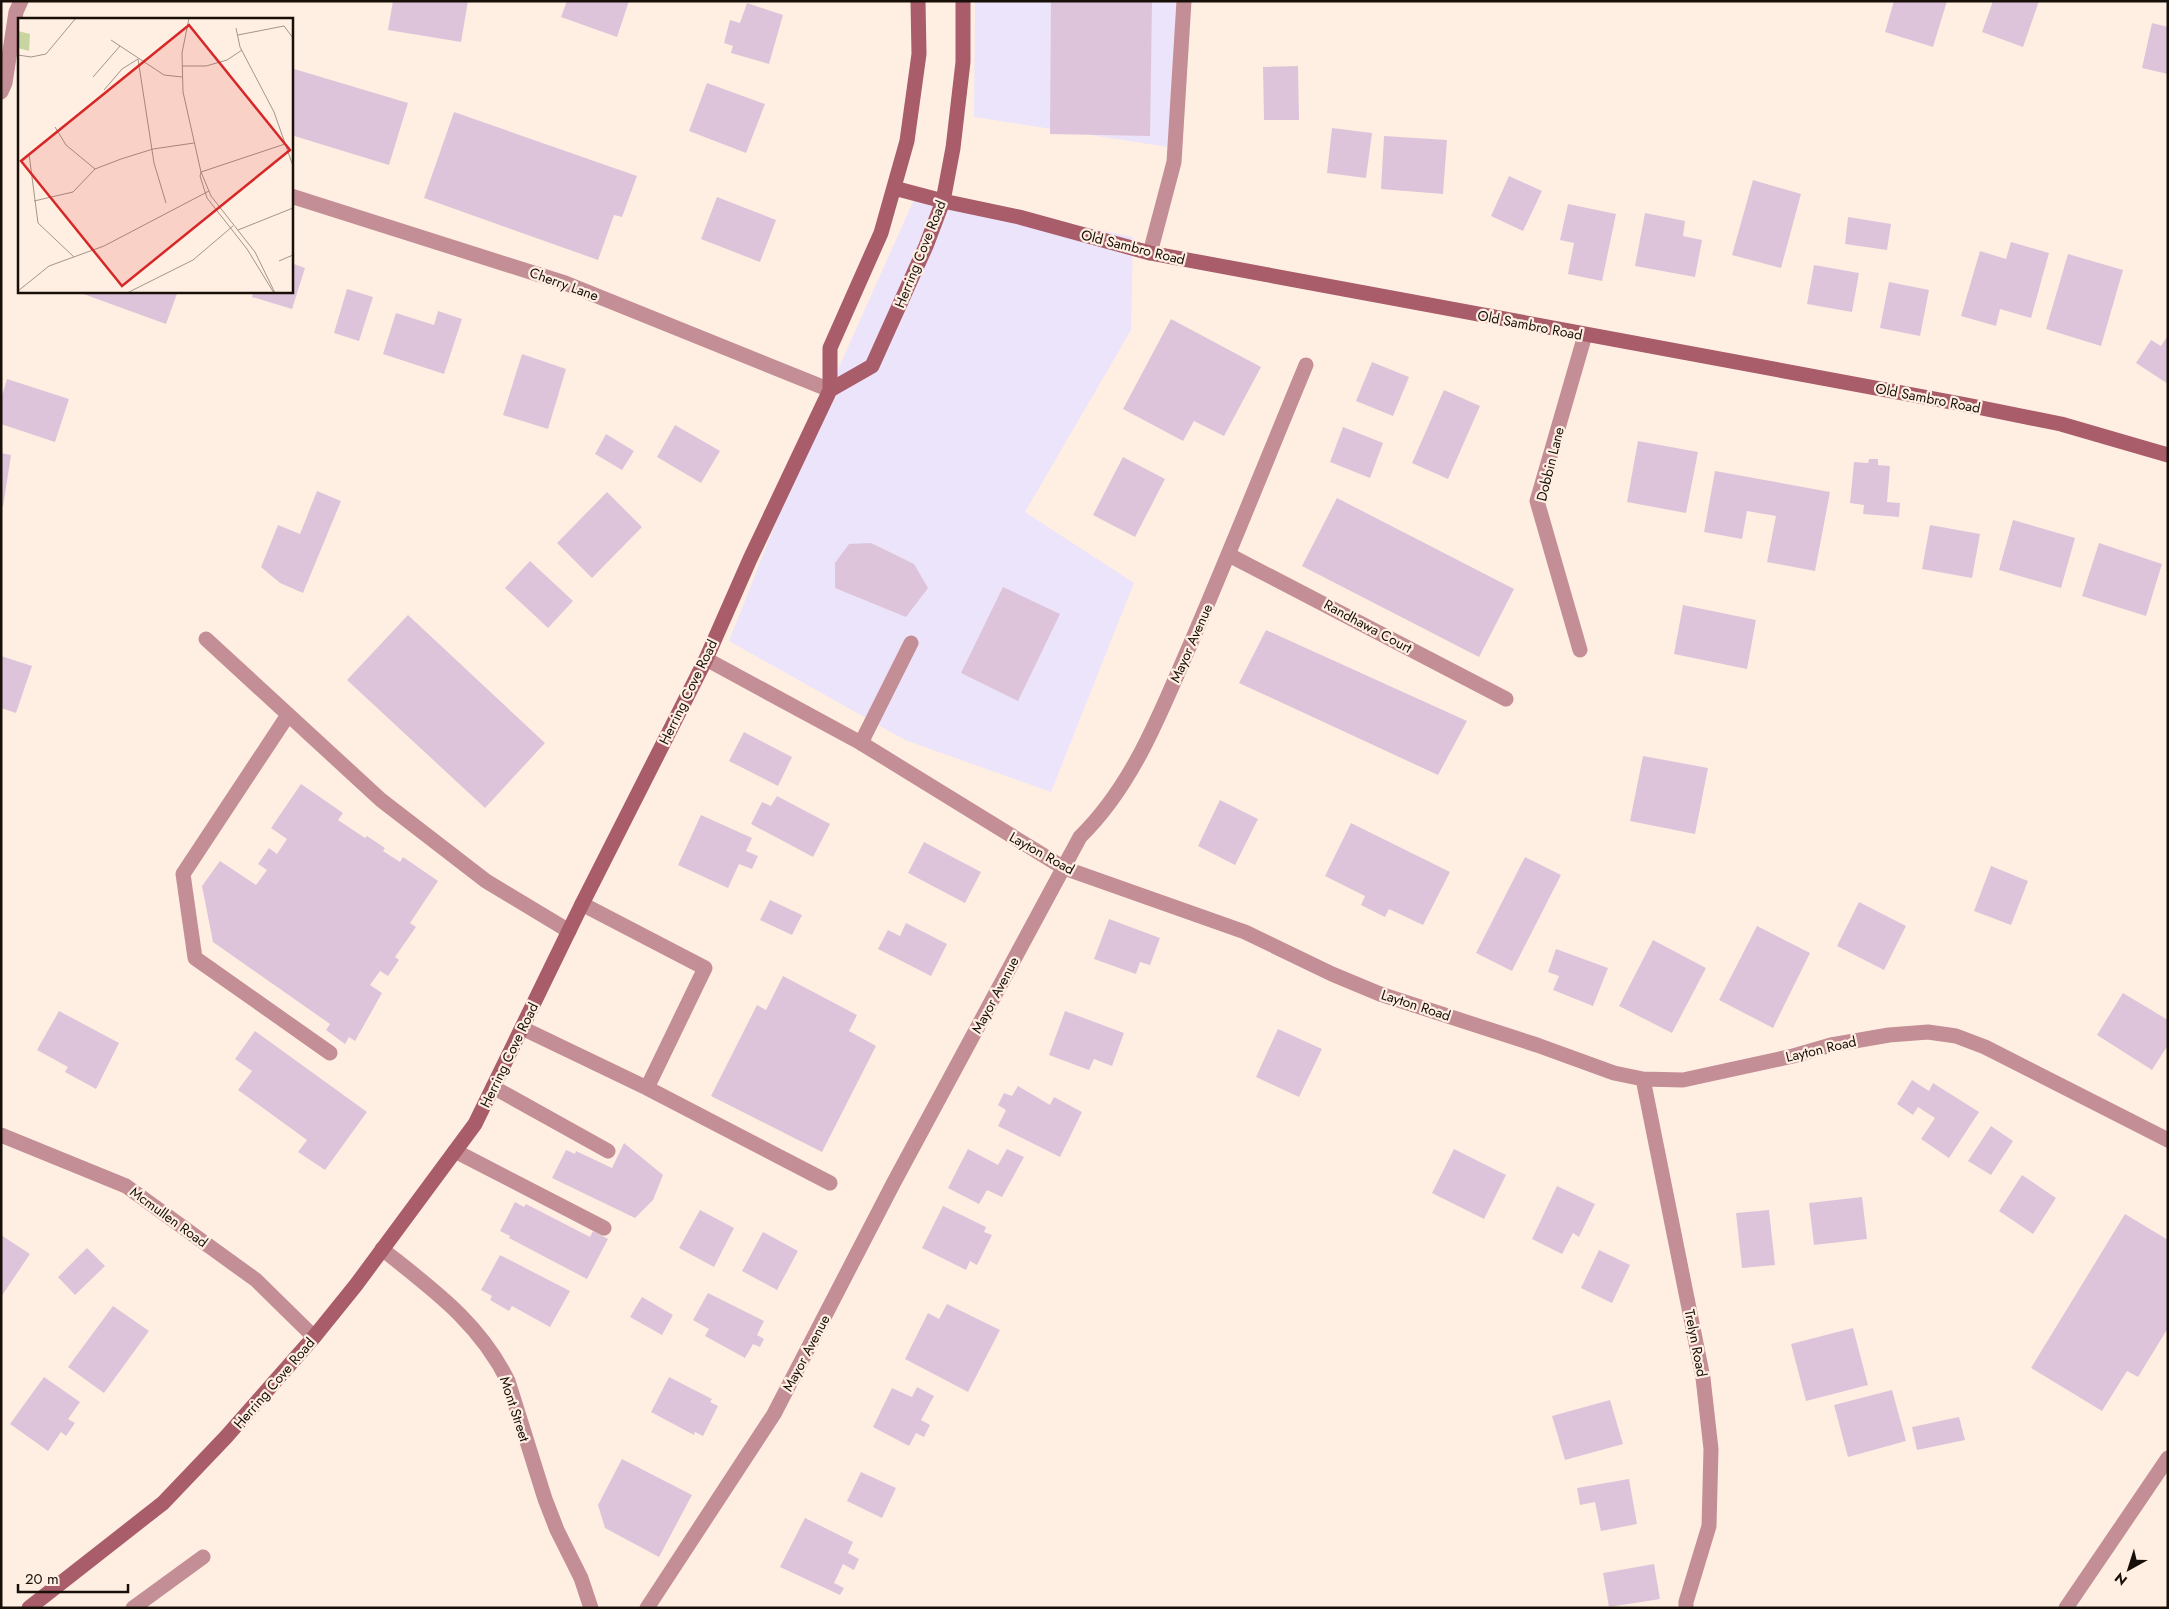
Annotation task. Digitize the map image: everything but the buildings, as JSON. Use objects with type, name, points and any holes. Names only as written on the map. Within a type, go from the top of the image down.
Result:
[{"type":"main road","name":"Herring Cove Road","points":[[28,1608],[163,1503],[226,1438],[314,1337],[475,1124],[582,904],[706,659],[750,559],[830,390],[830,348],[881,234],[907,141],[919,54],[918,1]]},
{"type":"main road","name":"Herring Cove Road","points":[[830,390],[872,366],[926,246],[943,201],[963,62],[963,1]]},
{"type":"main road","name":"Old Sambro Road","points":[[894,188],[943,201],[1019,217],[1150,253],[1966,404],[2061,424],[2168,455]]},
{"type":"street","points":[[8,88],[10,45],[21,1]]},
{"type":"street","points":[[1150,253],[1174,162],[1184,1]]},
{"type":"street","name":"Cherry Lane","points":[[292,196],[565,283],[830,390]]},
{"type":"street","name":"Dobbin Lane","points":[[1580,650],[1537,502],[1585,335]]},
{"type":"street","name":"Mayor Avenue","points":[[647,1608],[774,1414],[893,1184],[1080,837],[1099,818],[1142,753],[1229,555],[1306,365]]},
{"type":"street","name":"Randhawa Court","points":[[1229,555],[1506,699]]},
{"type":"street","points":[[206,639],[381,800],[486,881],[569,931]]},
{"type":"street","points":[[861,743],[911,643]]},
{"type":"street","name":"Layton Road","points":[[706,659],[861,743],[1064,868],[1244,932],[1332,974],[1380,994],[1537,1045],[1587,1064],[1628,1077],[1684,1080],[1793,1056],[1831,1045],[1889,1035],[1928,1032],[1956,1036],[1976,1043],[2168,1140]]},
{"type":"street","points":[[288,715],[183,874],[195,958],[330,1053]]},
{"type":"street","points":[[582,904],[705,968],[647,1088]]},
{"type":"street","points":[[522,1028],[647,1088],[830,1183]]},
{"type":"street","name":"Trelyn Road","points":[[1643,1079],[1703,1378],[1711,1449],[1708,1526],[1686,1602],[1686,1608]]},
{"type":"street","points":[[493,1087],[608,1150]]},
{"type":"street","name":"Mcmullen Road","points":[[1,1135],[126,1186],[256,1280],[314,1337]]},
{"type":"street","points":[[455,1151],[604,1228]]},
{"type":"street","name":"Mont Street","points":[[382,1249],[465,1318],[499,1364],[508,1381],[557,1530],[581,1578],[591,1608]]},
{"type":"street","points":[[2066,1608],[2168,1458]]},
{"type":"street","points":[[133,1608],[203,1557]]},
{"type":"shaded area","points":[[975,1],[1188,1],[1168,147],[974,117]]},
{"type":"shaded area","points":[[917,193],[1133,237],[1131,330],[1025,512],[1134,583],[1051,792],[905,740],[729,641],[822,405]]}]
